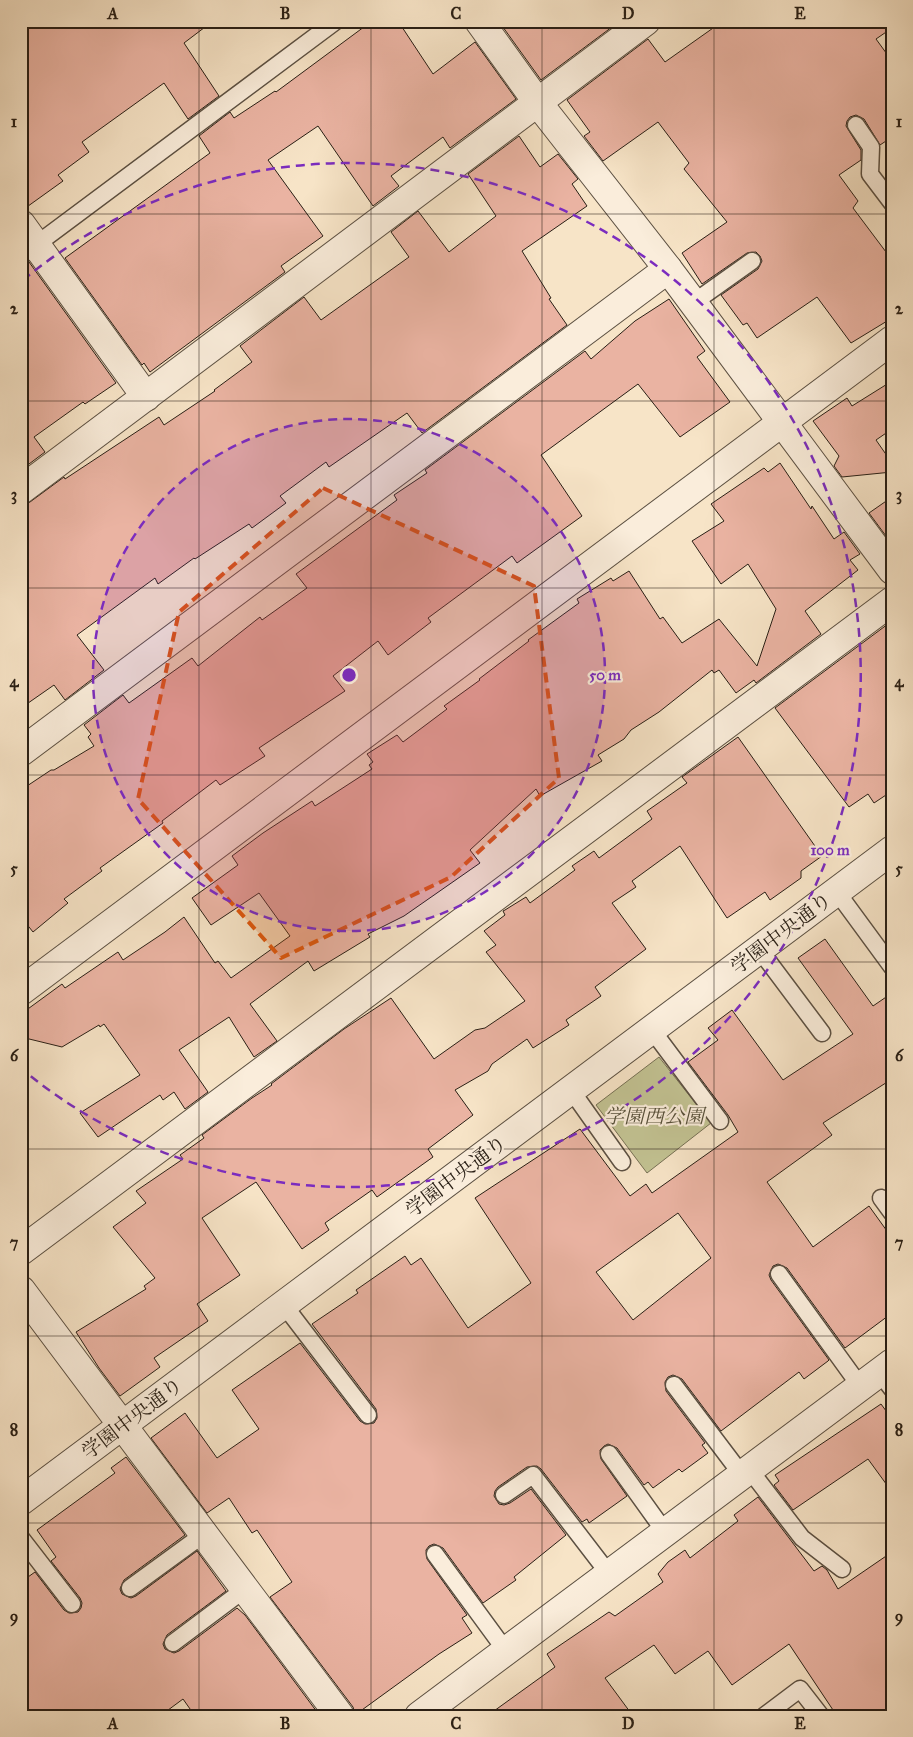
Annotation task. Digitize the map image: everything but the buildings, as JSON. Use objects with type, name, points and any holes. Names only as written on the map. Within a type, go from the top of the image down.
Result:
[{"type":"street","points":[[479,21],[538,103],[694,303],[892,570]]},
{"type":"street","points":[[21,490],[646,21]]},
{"type":"street","points":[[26,241],[146,397]]},
{"type":"street","points":[[21,752],[668,269]]},
{"type":"street","points":[[21,991],[892,340]]},
{"type":"street","points":[[21,1251],[892,602]]},
{"type":"street","name":"学園中央通り","points":[[21,1501],[892,850]]},
{"type":"street","points":[[21,1290],[340,1716]]},
{"type":"street","points":[[419,1716],[745,1472],[881,1377]]},
{"type":"lane","points":[[26,241],[336,21]]},
{"type":"lane","points":[[856,125],[871,147],[870,174],[892,203]]},
{"type":"lane","points":[[694,303],[752,261]]},
{"type":"lane","points":[[837,892],[892,966]]},
{"type":"lane","points":[[759,950],[822,1034]]},
{"type":"lane","points":[[652,1030],[720,1121]]},
{"type":"lane","points":[[571,1090],[622,1162]]},
{"type":"lane","points":[[881,1198],[892,1213]]},
{"type":"lane","points":[[779,1274],[881,1377]]},
{"type":"lane","points":[[284,1305],[368,1415]]},
{"type":"lane","points":[[674,1385],[802,1538],[842,1569]]},
{"type":"lane","points":[[609,1454],[665,1532]]},
{"type":"lane","points":[[504,1495],[533,1475],[608,1574]]},
{"type":"lane","points":[[130,1588],[204,1534]]},
{"type":"lane","points":[[21,1538],[72,1604]]},
{"type":"lane","points":[[435,1554],[506,1651]]},
{"type":"lane","points":[[173,1643],[245,1589]]},
{"type":"lane","points":[[764,1716],[800,1690],[820,1716]]},
{"type":"highlighted area","points":[[323,488],[534,586],[559,778],[451,877],[281,958],[138,799],[179,612]]},
{"type":"green space","name":"学園西公園","points":[[659,1057],[711,1123],[647,1173],[596,1105]]}]
